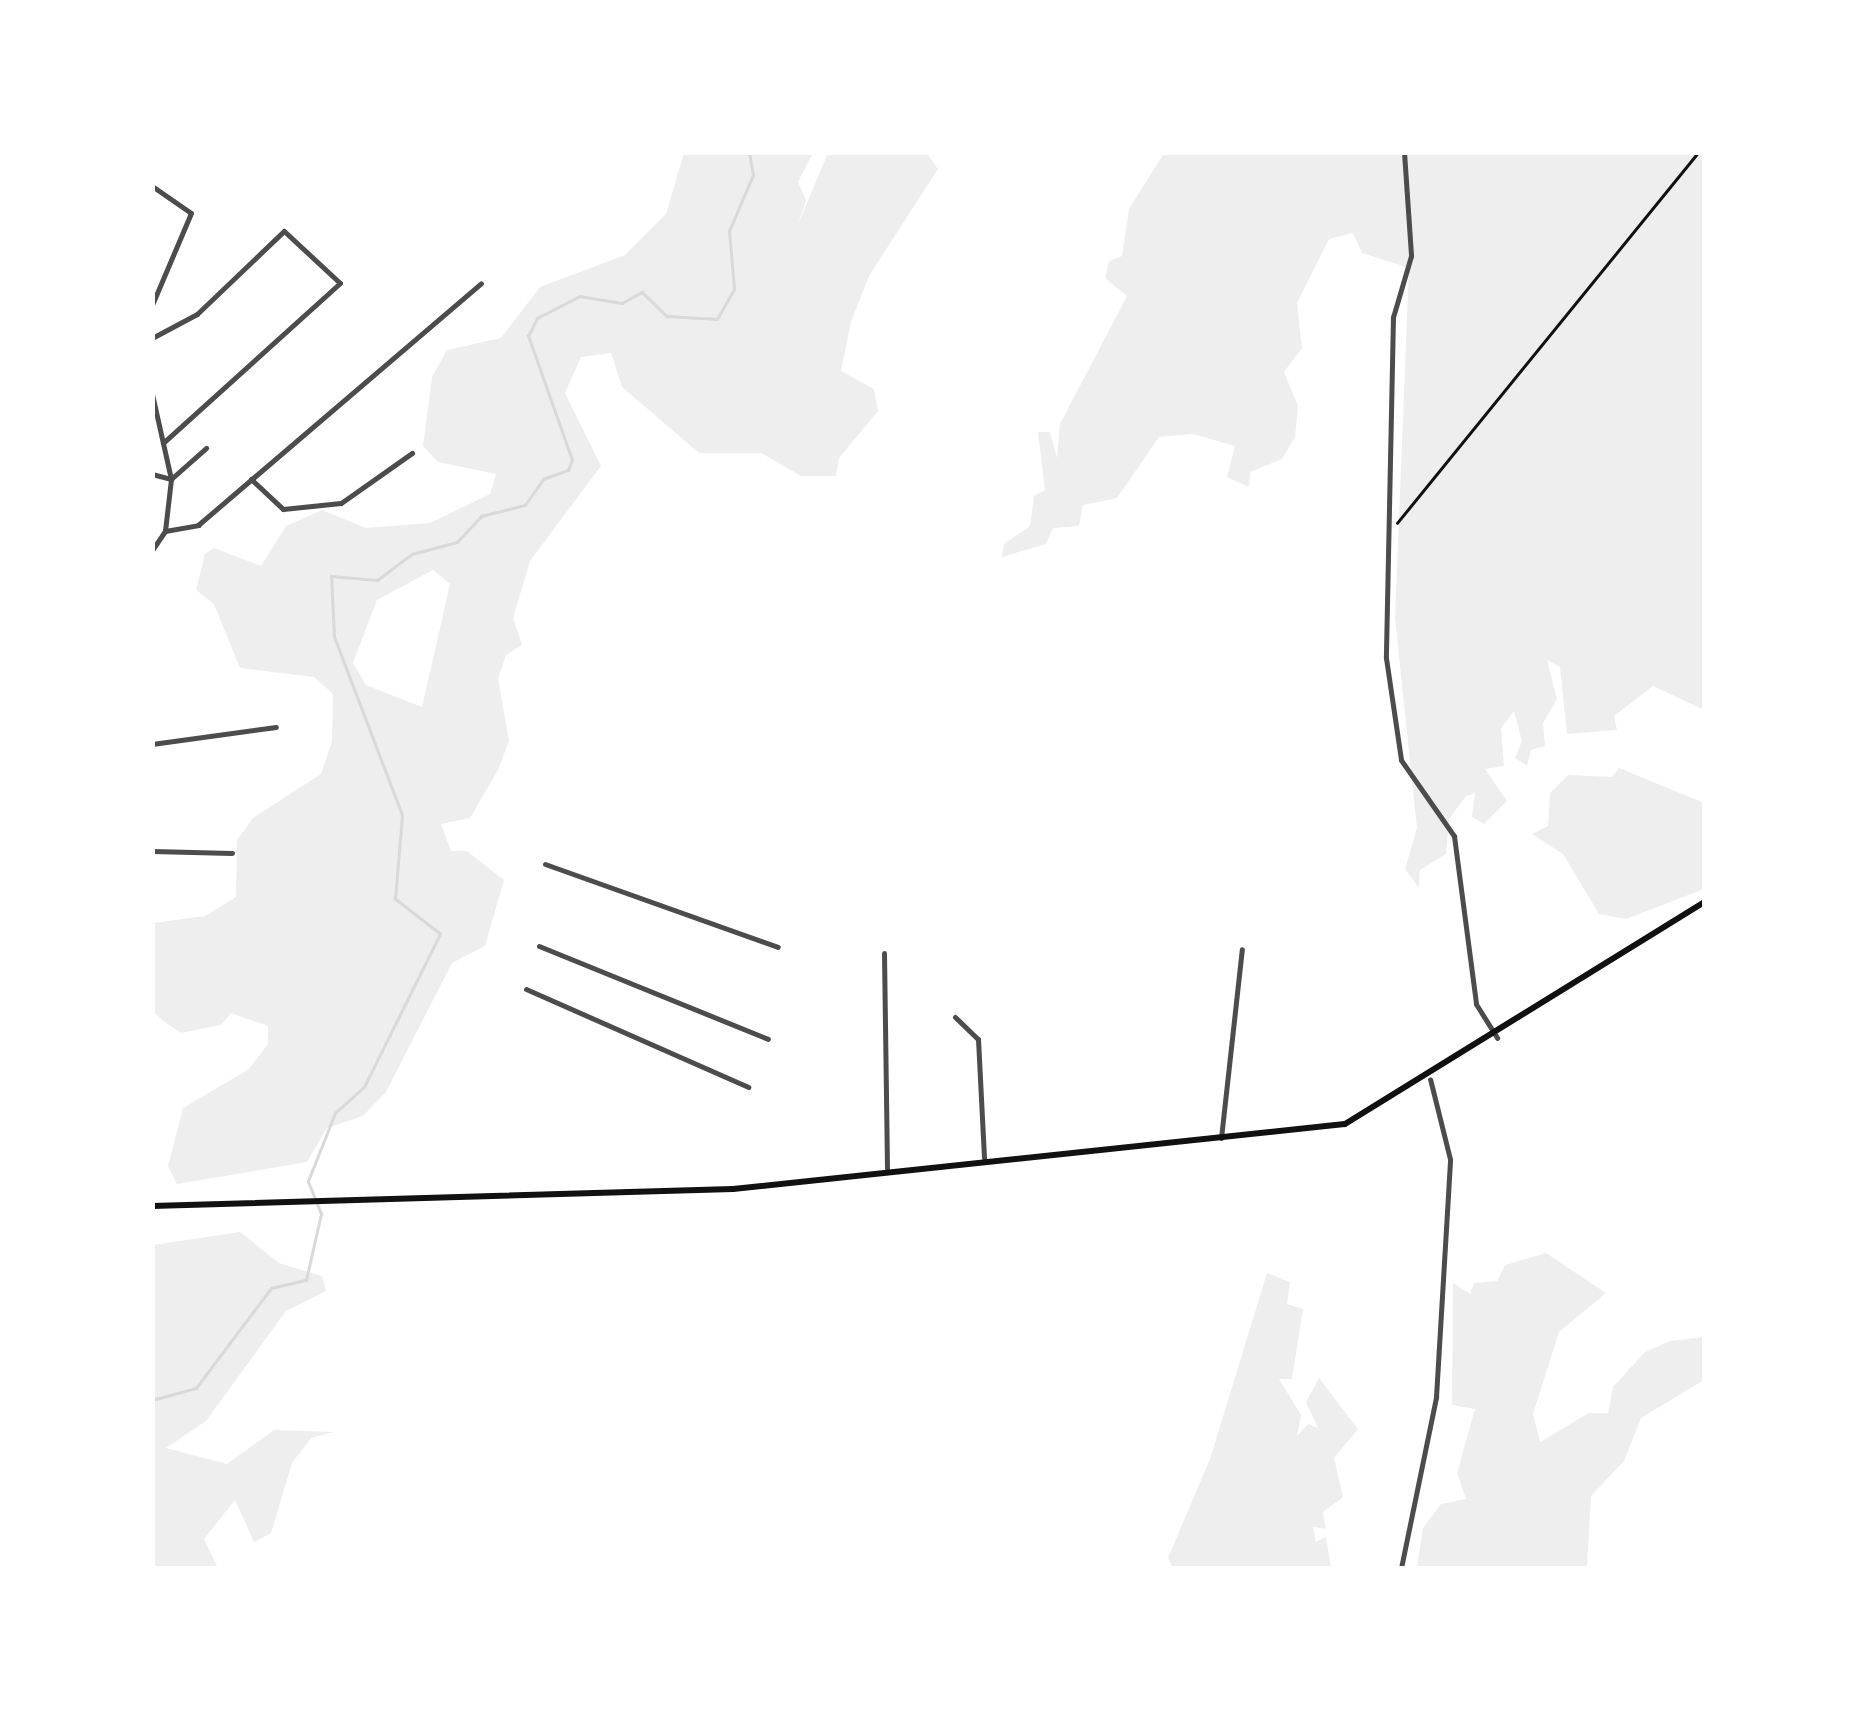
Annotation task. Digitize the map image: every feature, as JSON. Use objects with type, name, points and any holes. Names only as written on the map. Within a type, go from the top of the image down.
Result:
[{"type":"main road","points":[[152,1206],[337,1198],[624,1195],[1344,1124],[1430,1080],[1704,902]]},
{"type":"street","points":[[1404,152],[1411,256],[1393,318],[1392,528],[1386,658],[1401,760],[1454,836],[1476,1004],[1497,1038]]},
{"type":"street","points":[[152,186],[191,213],[152,305]]},
{"type":"street","points":[[152,338],[197,314],[284,231],[340,284],[164,442]]},
{"type":"street","points":[[165,531],[198,526],[482,283]]},
{"type":"street","points":[[152,394],[171,479],[165,531],[152,550]]},
{"type":"street","points":[[171,479],[206,448]]},
{"type":"street","points":[[251,479],[283,509],[341,503],[412,453]]},
{"type":"street","points":[[152,474],[171,479]]},
{"type":"street","points":[[152,744],[276,727]]},
{"type":"street","points":[[152,851],[232,853]]},
{"type":"street","points":[[545,864],[778,946]]},
{"type":"street","points":[[539,946],[768,1039]]},
{"type":"street","points":[[1222,1138],[1242,949]]},
{"type":"street","points":[[884,953],[886,1168]]},
{"type":"street","points":[[526,988],[748,1087]]},
{"type":"street","points":[[954,1016],[978,1039],[984,1158]]},
{"type":"street","points":[[1401,1568],[1436,1396],[1450,1158],[1430,1080]]},
{"type":"path","points":[[1392,528],[1699,152]]},
{"type":"shaded area","points":[[926,152],[938,169],[869,276],[851,322],[841,371],[874,389],[878,411],[839,458],[836,476],[801,476],[761,453],[699,453],[622,387],[611,353],[581,357],[565,393],[601,466],[530,561],[513,618],[522,645],[506,655],[498,679],[509,741],[498,770],[470,818],[441,824],[451,851],[467,851],[504,880],[485,946],[452,963],[386,1092],[363,1116],[327,1128],[307,1162],[177,1184],[168,1166],[183,1108],[249,1069],[268,1044],[268,1026],[231,1013],[221,1025],[181,1033],[162,1020],[153,1011],[153,923],[205,916],[236,897],[237,840],[253,818],[321,774],[332,741],[333,694],[314,677],[240,668],[214,604],[196,590],[205,554],[214,548],[261,566],[286,526],[322,510],[366,528],[430,523],[490,494],[496,474],[438,462],[423,446],[432,377],[447,350],[501,338],[540,287],[625,255],[666,214],[684,153],[813,153],[798,182],[806,200],[798,224],[828,153]],"holes":[[[433,570],[450,584],[422,707],[366,685],[353,663],[377,600]]]},
{"type":"shaded area","points":[[1164,153],[1704,153],[1704,710],[1653,686],[1614,716],[1617,730],[1567,734],[1560,667],[1547,660],[1557,699],[1543,723],[1545,746],[1531,750],[1527,766],[1515,758],[1522,741],[1514,711],[1501,728],[1504,766],[1485,769],[1507,801],[1484,824],[1472,817],[1475,793],[1466,796],[1449,819],[1446,854],[1420,870],[1419,888],[1405,869],[1417,828],[1395,618],[1409,268],[1362,253],[1353,233],[1329,239],[1297,303],[1302,348],[1284,372],[1298,406],[1295,437],[1282,459],[1250,472],[1249,487],[1227,477],[1235,446],[1193,434],[1159,437],[1117,498],[1083,505],[1079,526],[1053,528],[1046,544],[1002,557],[1004,544],[1030,526],[1034,496],[1045,490],[1038,432],[1050,432],[1057,458],[1060,424],[1127,296],[1105,278],[1109,261],[1122,256],[1129,209]]},
{"type":"shaded area","points":[[1619,768],[1704,803],[1704,889],[1626,919],[1599,914],[1563,854],[1532,834],[1548,826],[1550,793],[1568,775],[1612,777]]},
{"type":"shaded area","points":[[240,1232],[279,1263],[322,1276],[326,1291],[286,1311],[206,1421],[166,1448],[227,1464],[274,1430],[334,1432],[311,1438],[292,1463],[271,1533],[254,1542],[235,1500],[204,1539],[218,1568],[153,1568],[153,1245]]},
{"type":"shaded area","points":[[1546,1253],[1606,1293],[1559,1332],[1533,1414],[1540,1442],[1589,1413],[1608,1413],[1613,1387],[1645,1352],[1670,1341],[1704,1337],[1704,1380],[1641,1418],[1624,1461],[1591,1496],[1587,1568],[1417,1568],[1423,1528],[1441,1504],[1466,1499],[1457,1473],[1475,1409],[1452,1405],[1453,1283],[1470,1294],[1474,1283],[1497,1281],[1505,1265]]},
{"type":"shaded area","points":[[1267,1273],[1290,1282],[1287,1304],[1303,1309],[1292,1379],[1279,1379],[1301,1415],[1297,1436],[1308,1424],[1318,1428],[1306,1402],[1319,1378],[1358,1429],[1334,1458],[1343,1497],[1323,1512],[1326,1529],[1313,1527],[1316,1542],[1326,1537],[1331,1567],[1173,1568],[1168,1558],[1210,1459]]},
{"type":"waterway","points":[[152,1400],[196,1388],[271,1288],[306,1280],[321,1214],[308,1181],[335,1113],[364,1087],[440,934],[395,899],[402,815],[334,637],[331,576],[377,580],[412,554],[457,542],[481,516],[525,505],[543,479],[568,470],[572,460],[528,336],[537,318],[580,296],[622,303],[642,292],[667,316],[717,319],[734,289],[729,231],[753,175],[749,152]]}]
